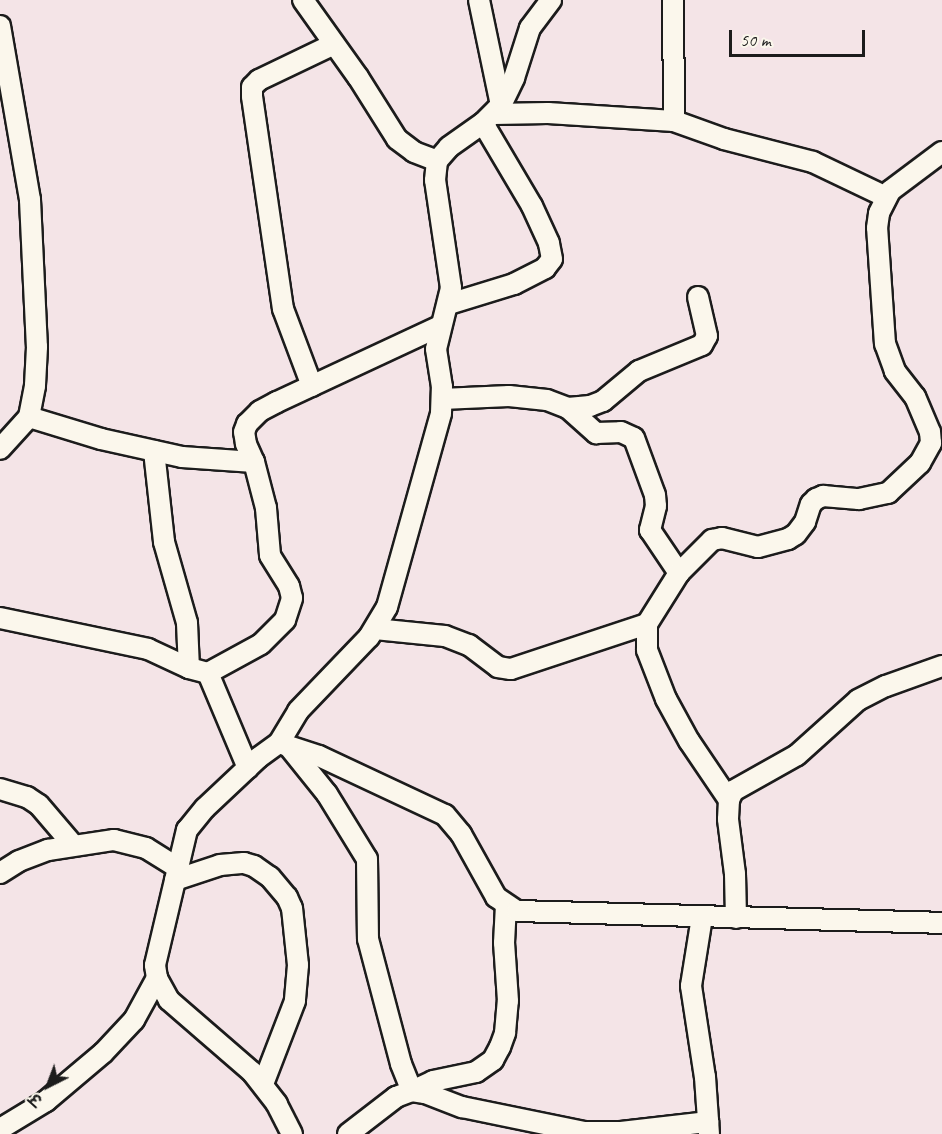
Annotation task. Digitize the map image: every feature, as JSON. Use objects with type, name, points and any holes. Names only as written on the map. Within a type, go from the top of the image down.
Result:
[{"type":"street","points":[[303,0],[397,139],[414,152],[437,161]]},
{"type":"street","points":[[449,304],[514,284],[545,268],[552,259],[549,243],[493,114],[479,0]]},
{"type":"street","points":[[292,1134],[263,1084],[178,1010],[162,991],[157,978],[157,954],[187,830],[205,808],[249,768],[284,744],[298,711],[375,628],[387,607],[432,451],[442,399],[436,349],[440,326],[449,304],[451,288],[435,180],[437,161],[449,147],[493,114],[514,78],[530,28],[551,0]]},
{"type":"street","points":[[673,0],[674,121]]},
{"type":"street","points":[[0,26],[32,224],[37,347],[35,386],[29,417],[0,449]]},
{"type":"street","points":[[312,386],[283,309],[252,87],[259,80],[334,44]]},
{"type":"street","points":[[493,114],[548,113],[674,121],[724,139],[813,162],[886,196]]},
{"type":"street","points":[[729,800],[689,741],[666,699],[648,650],[647,624],[680,573],[712,540],[722,538],[758,548],[788,539],[796,534],[805,522],[811,504],[823,496],[859,499],[888,493],[920,463],[927,452],[931,443],[925,418],[915,396],[895,371],[885,344],[877,239],[879,213],[886,196],[901,181],[942,152]]},
{"type":"street","points":[[568,408],[590,406],[603,401],[639,371],[702,345],[707,336],[698,297]]},
{"type":"street","points":[[0,618],[148,649],[199,670],[261,644],[285,620],[292,598],[289,586],[270,555],[267,544],[268,522],[254,462],[246,444],[244,432],[247,424],[260,411],[440,326]]},
{"type":"street","points":[[442,399],[509,396],[547,400],[568,408],[596,433],[621,432],[634,438],[656,506],[650,530],[680,573]]},
{"type":"street","points":[[29,417],[101,439],[154,451],[209,461],[254,462]]},
{"type":"street","points":[[154,451],[164,542],[199,670],[249,768]]},
{"type":"street","points":[[375,628],[446,636],[469,645],[498,667],[511,669],[647,624]]},
{"type":"street","points":[[736,918],[736,894],[728,819],[729,800],[733,792],[797,755],[858,700],[886,686],[942,666]]},
{"type":"street","points":[[284,744],[319,756],[445,815],[454,823],[488,884],[506,906],[535,913],[942,923]]},
{"type":"street","points":[[284,744],[327,794],[367,859],[368,939],[396,1049],[412,1091]]},
{"type":"street","points":[[0,789],[27,797],[39,805],[74,845]]},
{"type":"street","points":[[0,873],[19,861],[48,850],[114,840],[146,848],[176,874]]},
{"type":"street","points":[[176,874],[244,863],[254,866],[270,877],[287,897],[292,908],[298,965],[295,1001],[263,1084]]},
{"type":"street","points":[[348,1134],[396,1097],[433,1081],[476,1072],[493,1060],[505,1033],[508,1001],[504,943],[506,906]]},
{"type":"street","points":[[412,1091],[485,1112],[564,1130],[595,1133],[709,1128],[705,1077],[691,986],[702,917]]},
{"type":"street","points":[[0,1129],[46,1101],[103,1053],[134,1020],[157,978]]}]
